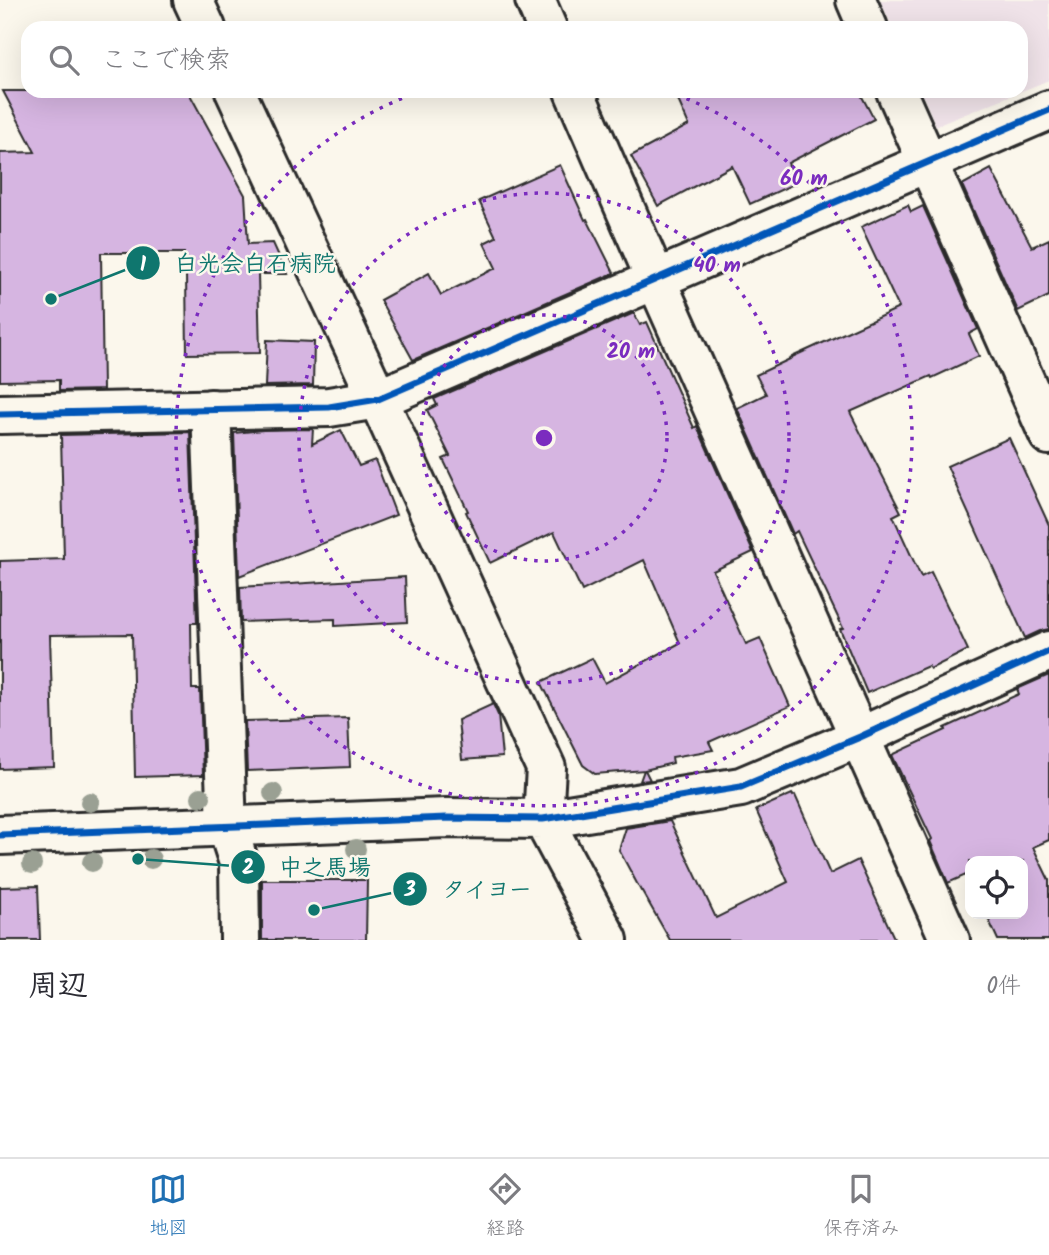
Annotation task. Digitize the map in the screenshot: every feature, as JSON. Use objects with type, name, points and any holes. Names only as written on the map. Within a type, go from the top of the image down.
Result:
[{"type":"street","points":[[193,0],[203,21]]},
{"type":"street","points":[[535,0],[544,21]]},
{"type":"street","points":[[856,0],[865,21]]},
{"type":"street","points":[[238,98],[546,768],[543,819],[608,940]]},
{"type":"street","points":[[577,98],[950,940]]},
{"type":"street","points":[[899,98],[1049,435]]},
{"type":"street","points":[[0,414],[329,407],[378,399],[1049,110]]},
{"type":"street","points":[[211,409],[227,826],[239,863],[240,940]]},
{"type":"street","points":[[0,835],[459,818],[543,819],[741,787],[860,737],[1049,651]]},
{"type":"shaded area","points":[[880,0],[1049,0],[1049,80],[1028,89],[1028,21],[890,21]]},
{"type":"shaded area","points":[[924,98],[1005,98],[936,126]]},
{"type":"building","points":[[3,91],[21,91],[21,98],[192,98],[245,195],[248,244],[273,243],[287,274],[258,274],[260,353],[187,354],[184,253],[101,253],[103,390],[59,391],[59,380],[0,381],[0,153],[35,152]]},
{"type":"building","points":[[677,98],[863,98],[874,119],[788,163],[796,183],[750,204],[732,166],[658,206],[631,156],[689,125]]},
{"type":"building","points":[[560,165],[585,220],[587,219],[614,273],[413,360],[380,300],[429,273],[441,295],[496,268],[484,243],[496,237],[479,201]]},
{"type":"building","points":[[991,169],[1032,247],[1049,239],[1049,296],[1018,311],[962,185]]},
{"type":"building","points":[[908,205],[911,212],[923,206],[978,329],[969,334],[979,356],[850,412],[901,512],[893,516],[921,577],[931,572],[968,650],[930,669],[928,666],[867,693],[840,629],[843,628],[797,531],[793,534],[737,408],[766,394],[756,375],[899,308],[861,227]]},
{"type":"building","points":[[634,313],[640,325],[647,322],[753,552],[713,571],[746,644],[760,638],[790,706],[709,742],[713,750],[672,757],[673,763],[645,770],[650,780],[640,781],[644,770],[595,774],[583,765],[541,682],[592,658],[605,683],[680,643],[644,560],[582,591],[554,532],[490,563],[443,459],[450,456],[427,410],[437,405],[434,399]]},
{"type":"building","points":[[267,340],[314,342],[313,385],[265,386]]},
{"type":"building","points":[[313,429],[312,444],[341,430],[359,466],[375,460],[396,515],[239,576],[234,433]]},
{"type":"building","points":[[190,432],[197,623],[191,623],[192,689],[200,689],[203,775],[135,777],[132,634],[50,635],[54,767],[0,769],[0,561],[64,559],[61,435]]},
{"type":"building","points":[[1009,438],[1049,525],[1049,629],[1025,638],[947,466]]},
{"type":"building","points":[[405,577],[407,622],[335,626],[335,619],[241,622],[240,587]]},
{"type":"building","points":[[1049,675],[1049,840],[1033,847],[1049,880],[1049,940],[998,940],[988,919],[1028,919],[1028,856],[965,856],[965,875],[948,883],[930,841],[932,839],[892,755],[1019,694],[1017,689]]},
{"type":"building","points":[[493,704],[498,715],[502,757],[462,760],[458,720]]},
{"type":"building","points":[[348,718],[350,767],[247,771],[245,721]]},
{"type":"building","points":[[795,795],[830,874],[858,860],[895,940],[670,940],[619,850],[626,828],[670,821],[716,918],[788,882],[756,810]]},
{"type":"building","points":[[262,880],[367,880],[366,940],[262,940]]},
{"type":"building","points":[[38,886],[40,940],[0,940],[0,887]]},
{"type":"cycle path","points":[[0,414],[329,407],[378,399],[1049,110]]},
{"type":"cycle path","points":[[0,835],[447,818],[543,819],[741,787],[860,737],[1049,651]]},
{"type":"place","name":"白光会白石病院","points":[[51,299]]},
{"type":"place","name":"中之馬場","points":[[138,859]]},
{"type":"place","name":"タイヨー","points":[[314,910]]}]
